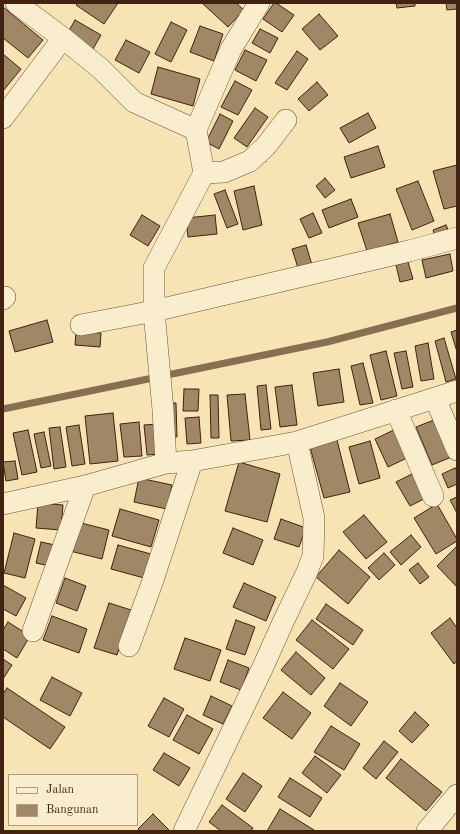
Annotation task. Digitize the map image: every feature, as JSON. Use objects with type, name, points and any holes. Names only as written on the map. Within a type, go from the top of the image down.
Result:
[{"type":"street","points":[[16,3],[101,69],[134,102],[196,130]]},
{"type":"street","points":[[166,463],[163,410],[154,317],[154,268],[204,173],[196,130],[231,49],[259,3]]},
{"type":"street","points":[[3,118],[63,38]]},
{"type":"street","points":[[204,173],[224,172],[250,161],[266,146],[286,120]]},
{"type":"street","points":[[81,325],[154,317],[457,238]]},
{"type":"street","points":[[3,504],[85,486],[166,463],[192,461],[297,442],[457,391]]},
{"type":"street","points":[[435,398],[457,450]]},
{"type":"street","points":[[396,410],[433,496]]},
{"type":"street","points":[[184,831],[262,669],[307,572],[312,556],[314,518],[297,442]]},
{"type":"street","points":[[129,646],[152,583],[192,461]]},
{"type":"street","points":[[33,631],[85,486]]},
{"type":"street","points":[[427,831],[457,795]]},
{"type":"building","points":[[78,3],[118,3],[104,24],[76,5]]},
{"type":"building","points":[[202,3],[236,3],[244,10],[228,27]]},
{"type":"building","points":[[274,3],[294,15],[282,32],[263,19]]},
{"type":"building","points":[[396,3],[415,3],[415,6],[397,8]]},
{"type":"building","points":[[446,3],[457,3],[457,9],[447,10]]},
{"type":"building","points":[[3,7],[43,40],[28,58],[3,38]]},
{"type":"building","points":[[319,14],[338,36],[320,50],[302,29]]},
{"type":"building","points":[[75,20],[101,35],[93,49],[67,34]]},
{"type":"building","points":[[171,22],[187,30],[171,62],[155,54]]},
{"type":"building","points":[[200,26],[223,34],[214,61],[190,52]]},
{"type":"building","points":[[260,29],[278,38],[270,53],[252,43]]},
{"type":"building","points":[[126,40],[150,52],[139,73],[115,60]]},
{"type":"building","points":[[245,50],[267,60],[256,81],[235,70]]},
{"type":"building","points":[[297,51],[308,59],[287,90],[275,83]]},
{"type":"building","points":[[3,54],[21,69],[3,91]]},
{"type":"building","points":[[158,67],[200,79],[193,106],[151,94]]},
{"type":"building","points":[[235,81],[252,90],[238,115],[221,107]]},
{"type":"building","points":[[317,82],[328,95],[309,111],[298,99]]},
{"type":"building","points":[[255,108],[268,117],[247,147],[234,138]]},
{"type":"building","points":[[368,113],[376,128],[349,143],[340,128]]},
{"type":"building","points":[[220,114],[233,121],[219,149],[206,142]]},
{"type":"building","points":[[378,146],[385,167],[351,178],[344,157]]},
{"type":"building","points":[[457,165],[457,206],[444,209],[433,171]]},
{"type":"building","points":[[325,178],[335,190],[325,198],[316,186]]},
{"type":"building","points":[[418,181],[434,221],[412,230],[396,189]]},
{"type":"building","points":[[254,186],[262,225],[243,230],[234,191]]},
{"type":"building","points":[[225,190],[238,224],[227,228],[214,194]]},
{"type":"building","points":[[351,199],[358,217],[329,228],[322,210]]},
{"type":"building","points":[[313,213],[322,233],[309,238],[300,219]]},
{"type":"building","points":[[390,214],[398,242],[367,251],[358,223]]},
{"type":"building","points":[[142,215],[160,226],[148,246],[130,235]]},
{"type":"building","points":[[215,215],[217,234],[188,237],[186,218]]},
{"type":"building","points":[[446,225],[449,232],[435,237],[433,230]]},
{"type":"building","points":[[306,245],[312,265],[298,268],[292,249]]},
{"type":"building","points":[[450,254],[453,271],[426,278],[422,260]]},
{"type":"building","points":[[408,262],[413,279],[400,282],[396,265]]},
{"type":"building","points":[[47,320],[53,342],[15,352],[9,331]]},
{"type":"building","points":[[457,330],[457,352],[451,332]]},
{"type":"building","points":[[76,331],[101,333],[100,347],[75,345]]},
{"type":"building","points":[[444,338],[456,379],[446,382],[435,341]]},
{"type":"building","points":[[428,343],[434,379],[421,381],[415,346]]},
{"type":"building","points":[[386,351],[397,396],[381,400],[370,355]]},
{"type":"building","points":[[406,351],[413,387],[402,389],[394,353]]},
{"type":"building","points":[[363,363],[373,403],[360,405],[351,366]]},
{"type":"building","points":[[339,369],[344,402],[318,406],[313,373]]},
{"type":"building","points":[[266,385],[271,429],[261,430],[257,386]]},
{"type":"building","points":[[292,385],[297,425],[280,427],[275,387]]},
{"type":"building","points":[[184,389],[199,389],[198,411],[183,411]]},
{"type":"building","points":[[245,394],[250,440],[231,441],[227,395]]},
{"type":"building","points":[[210,395],[218,395],[219,438],[211,438]]},
{"type":"building","points":[[170,403],[176,403],[177,437],[172,437]]},
{"type":"building","points":[[113,413],[118,461],[90,464],[85,416]]},
{"type":"building","points":[[199,417],[201,443],[187,444],[185,418]]},
{"type":"building","points":[[439,418],[454,456],[432,465],[416,427]]},
{"type":"building","points":[[139,422],[142,456],[124,457],[120,424]]},
{"type":"building","points":[[158,424],[161,454],[147,455],[144,425]]},
{"type":"building","points":[[79,425],[85,464],[72,466],[66,427]]},
{"type":"building","points":[[60,427],[66,467],[54,469],[49,428]]},
{"type":"building","points":[[396,429],[409,457],[388,467],[375,439]]},
{"type":"building","points":[[28,430],[37,472],[22,475],[13,433]]},
{"type":"building","points":[[44,432],[51,466],[41,468],[34,434]]},
{"type":"building","points":[[337,440],[350,492],[324,498],[310,447]]},
{"type":"building","points":[[370,441],[380,478],[359,484],[349,447]]},
{"type":"building","points":[[15,461],[18,479],[6,481],[3,462]]},
{"type":"building","points":[[239,462],[280,474],[267,522],[225,511]]},
{"type":"building","points":[[455,468],[457,471],[457,484],[448,488],[442,474]]},
{"type":"building","points":[[412,474],[426,498],[410,506],[396,482]]},
{"type":"building","points":[[139,478],[172,485],[167,509],[134,502]]},
{"type":"building","points":[[457,497],[457,513],[450,500]]},
{"type":"building","points":[[38,503],[63,505],[61,530],[36,528]]},
{"type":"building","points":[[437,504],[457,541],[436,554],[414,518]]},
{"type":"building","points":[[120,509],[159,520],[151,547],[112,536]]},
{"type":"building","points":[[364,515],[387,542],[366,559],[343,532]]},
{"type":"building","points":[[281,519],[306,528],[299,547],[274,539]]},
{"type":"building","points":[[77,522],[109,530],[102,559],[70,551]]},
{"type":"building","points":[[233,528],[263,540],[253,565],[223,553]]},
{"type":"building","points":[[14,533],[35,539],[25,578],[4,573]]},
{"type":"building","points":[[411,535],[421,547],[401,565],[390,552]]},
{"type":"building","points":[[41,542],[55,545],[50,566],[36,563]]},
{"type":"building","points":[[118,545],[151,554],[144,578],[111,569]]},
{"type":"building","points":[[457,546],[457,587],[437,566]]},
{"type":"building","points":[[339,550],[370,577],[348,604],[316,577]]},
{"type":"building","points":[[384,553],[395,565],[379,580],[368,568]]},
{"type":"building","points":[[418,563],[429,577],[420,584],[409,570]]},
{"type":"building","points":[[65,578],[86,586],[77,611],[56,603]]},
{"type":"building","points":[[244,583],[276,597],[266,621],[233,607]]},
{"type":"building","points":[[3,585],[26,598],[16,616],[3,609]]},
{"type":"building","points":[[109,603],[131,610],[117,655],[94,648]]},
{"type":"building","points":[[326,604],[363,630],[353,645],[316,619]]},
{"type":"building","points":[[52,616],[87,629],[79,653],[43,640]]},
{"type":"building","points":[[450,618],[457,628],[457,661],[454,664],[431,633]]},
{"type":"building","points":[[236,620],[255,627],[245,655],[226,649]]},
{"type":"building","points":[[312,620],[349,649],[333,669],[296,640]]},
{"type":"building","points":[[8,622],[30,636],[17,658],[3,649],[3,630]]},
{"type":"building","points":[[185,638],[221,650],[210,681],[174,669]]},
{"type":"building","points":[[296,652],[325,678],[311,695],[281,670]]},
{"type":"building","points":[[3,659],[12,665],[3,679]]},
{"type":"building","points":[[228,660],[249,668],[241,690],[220,682]]},
{"type":"building","points":[[52,677],[82,693],[70,716],[40,700]]},
{"type":"building","points":[[340,683],[368,702],[351,726],[324,706]]},
{"type":"building","points":[[7,688],[65,727],[50,749],[3,717],[3,694]]},
{"type":"building","points":[[283,692],[311,713],[292,739],[263,718]]},
{"type":"building","points":[[211,696],[232,706],[223,724],[203,715]]},
{"type":"building","points":[[164,698],[184,709],[169,737],[148,726]]},
{"type":"building","points":[[415,712],[429,725],[412,743],[399,731]]},
{"type":"building","points":[[187,715],[213,729],[199,754],[173,740]]},
{"type":"building","points":[[331,726],[360,744],[344,770],[314,752]]},
{"type":"building","points":[[384,741],[398,752],[376,779],[363,768]]},
{"type":"building","points":[[164,753],[190,768],[179,786],[153,770]]},
{"type":"building","points":[[315,756],[341,775],[327,793],[302,773]]},
{"type":"building","points":[[401,759],[442,792],[426,811],[386,778]]},
{"type":"building","points":[[243,773],[262,786],[245,812],[226,799]]},
{"type":"building","points":[[290,778],[322,798],[310,817],[278,797]]},
{"type":"building","points":[[222,805],[253,828],[251,831],[221,831],[209,822]]},
{"type":"building","points":[[280,809],[314,830],[267,831]]},
{"type":"building","points":[[153,814],[170,831],[140,831],[138,829]]},
{"type":"waterway","points":[[3,409],[327,342],[457,308]]}]
